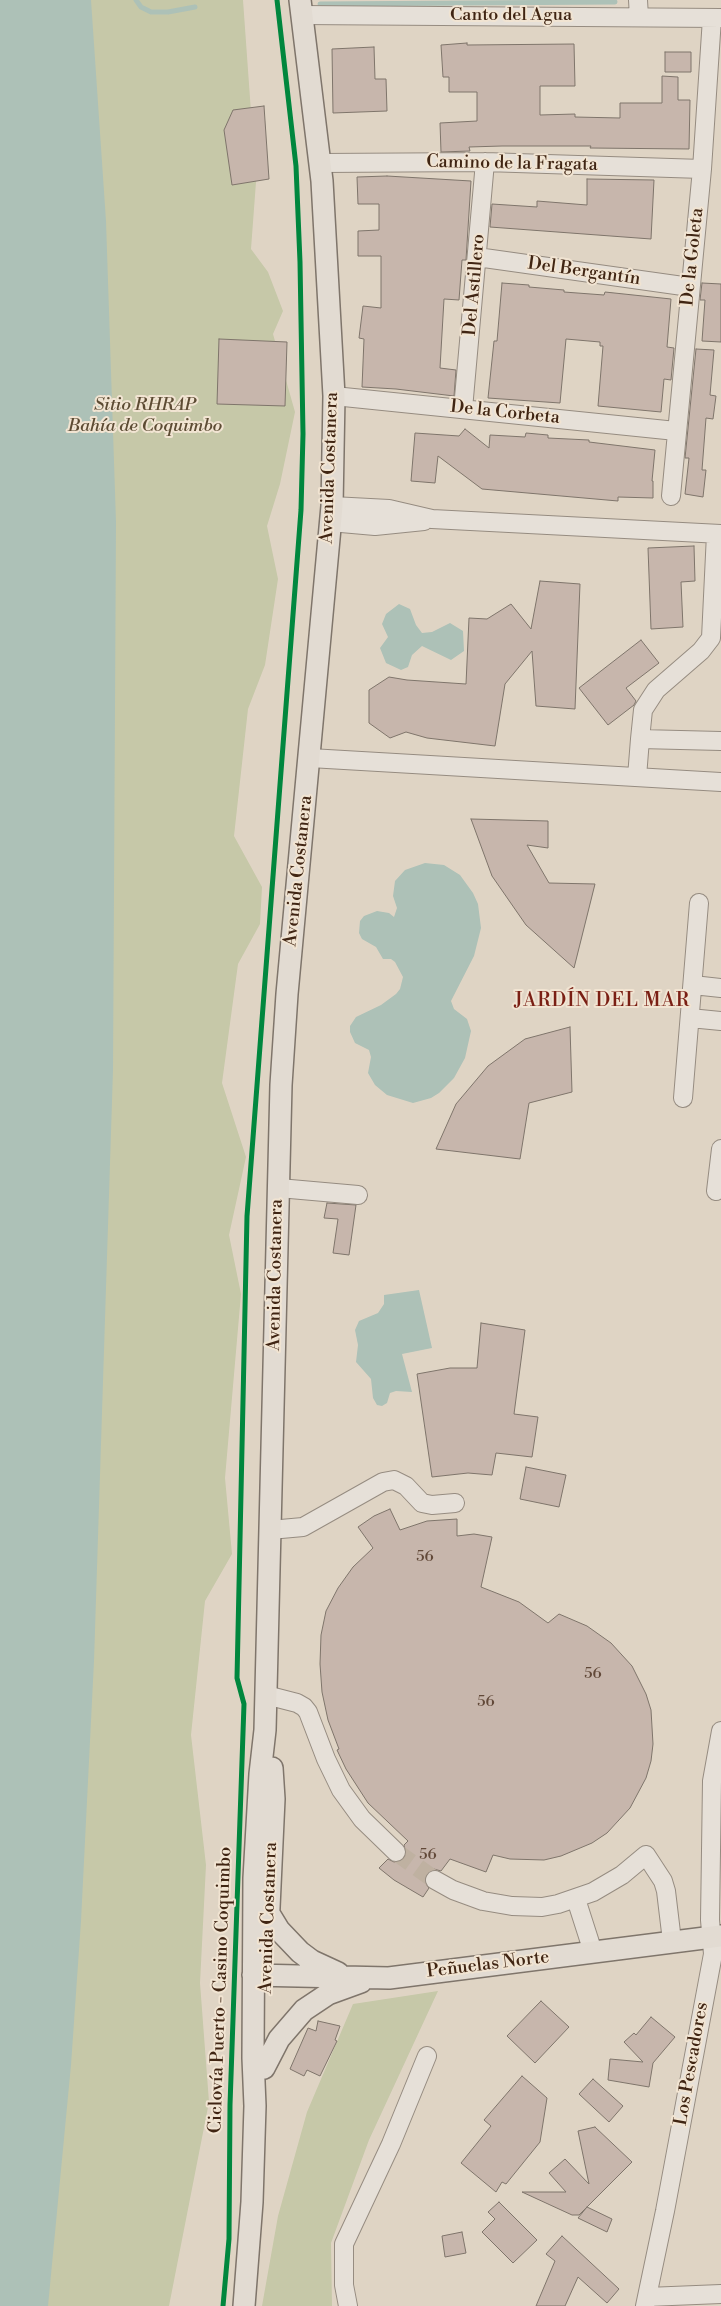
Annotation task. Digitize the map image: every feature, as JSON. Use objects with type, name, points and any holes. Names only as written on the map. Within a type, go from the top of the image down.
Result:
[{"type":"main road","name":"Avenida Costanera","points":[[255,2106],[264,2068],[256,1834],[265,1730],[281,1085],[287,994],[331,514],[334,396],[321,163],[300,7]]},
{"type":"main road","name":"Avenida Costanera","points":[[244,2306],[252,2202],[260,1975],[268,1912],[274,1799],[272,1772],[265,1730]]},
{"type":"main road","points":[[268,1912],[279,1930],[300,1952],[326,1969],[356,1977]]},
{"type":"main road","name":"Peñuelas Norte","points":[[260,1975],[389,1978],[716,1936]]},
{"type":"main road","points":[[264,2068],[286,2029],[314,2002],[328,1994],[357,1983],[389,1978]]},
{"type":"street","name":"Canto del Agua","points":[[300,7],[463,9],[638,8],[717,18]]},
{"type":"street","name":"De la Goleta","points":[[671,496],[717,18]]},
{"type":"street","name":"Camino de la Fragata","points":[[321,163],[485,162],[702,169]]},
{"type":"street","name":"Del Astillero","points":[[463,409],[485,162]]},
{"type":"street","name":"Del Bergantín","points":[[477,257],[690,287]]},
{"type":"street","name":"De la Corbeta","points":[[334,396],[676,431]]},
{"type":"street","points":[[331,514],[389,509],[432,519],[719,534],[711,638],[701,651],[656,690],[643,710],[637,777]]},
{"type":"street","points":[[640,739],[721,741]]},
{"type":"street","points":[[310,758],[721,782]]},
{"type":"street","points":[[683,1098],[699,903]]},
{"type":"street","points":[[693,985],[721,988]]},
{"type":"street","points":[[690,1018],[721,1021]]},
{"type":"street","points":[[716,1191],[721,1149]]},
{"type":"street","points":[[278,1188],[358,1195]]},
{"type":"street","points":[[270,1530],[303,1527],[383,1482],[394,1480],[406,1486],[422,1502],[432,1505],[456,1503]]},
{"type":"street","points":[[266,1695],[298,1703],[304,1707],[326,1759],[342,1790],[362,1818],[396,1852]]},
{"type":"street","name":"Los Pescadores","points":[[646,2301],[665,2211],[716,1936],[712,1781],[721,1730]]},
{"type":"street","points":[[435,1880],[469,1896],[512,1906],[542,1907],[576,1899],[615,1880],[646,1855],[663,1881],[672,1941]]},
{"type":"street","points":[[576,1899],[593,1952]]},
{"type":"street","points":[[348,2306],[344,2284],[344,2244],[390,2144],[427,2056]]},
{"type":"street","points":[[646,2301],[721,2294]]},
{"type":"green space","name":"Sitio RHRAP Bahía de Coquimbo","points":[[0,0],[243,0],[256,182],[251,249],[268,272],[283,311],[273,334],[295,412],[280,484],[267,526],[278,579],[265,665],[248,709],[234,836],[262,887],[260,924],[238,964],[222,1083],[246,1157],[229,1235],[241,1294],[225,1478],[232,1554],[205,1601],[191,1735],[206,1865],[200,1983],[209,2102],[169,2306],[0,2306]]},
{"type":"green space","points":[[438,1991],[369,2140],[331,2243],[332,2306],[262,2306],[278,2216],[307,2112],[353,2004]]},
{"type":"shaded area","points":[[0,0],[91,0],[106,221],[116,522],[113,1070],[94,1661],[81,1921],[71,2065],[48,2306],[0,2306]]},
{"type":"shaded area","points":[[399,604],[410,609],[416,625],[422,633],[432,632],[450,623],[463,631],[464,651],[451,660],[422,646],[412,655],[408,667],[401,670],[386,663],[380,648],[388,637],[382,624],[386,614]]},
{"type":"shaded area","points":[[425,863],[444,865],[460,875],[473,893],[478,904],[481,928],[474,956],[451,1001],[454,1009],[467,1019],[471,1031],[465,1058],[454,1078],[439,1093],[431,1098],[413,1103],[387,1095],[375,1085],[368,1073],[371,1057],[369,1050],[355,1043],[350,1032],[350,1026],[356,1017],[381,1005],[396,994],[400,989],[403,977],[395,962],[391,959],[383,959],[376,947],[362,939],[359,933],[360,921],[364,916],[377,911],[389,913],[394,917],[397,908],[393,896],[395,881],[405,870]]},
{"type":"shaded area","points":[[419,1290],[432,1348],[402,1354],[412,1392],[396,1391],[390,1393],[387,1403],[382,1406],[377,1405],[373,1398],[371,1379],[356,1362],[358,1345],[355,1330],[359,1321],[378,1313],[384,1304],[384,1295]]},
{"type":"building","points":[[467,43],[467,45],[574,44],[575,86],[540,86],[540,115],[575,114],[575,117],[620,118],[620,103],[662,103],[662,76],[678,77],[678,100],[690,100],[689,149],[502,146],[469,147],[470,151],[441,152],[440,123],[477,121],[477,92],[449,92],[449,77],[443,77],[441,45]]},
{"type":"building","points":[[374,47],[375,79],[386,79],[387,111],[333,113],[332,49]]},
{"type":"building","points":[[665,52],[691,52],[691,72],[665,72]]},
{"type":"building","points":[[264,106],[269,179],[232,185],[224,130],[233,110]]},
{"type":"building","points":[[387,176],[471,181],[466,260],[462,260],[459,300],[444,299],[440,368],[456,370],[454,396],[362,387],[364,339],[359,338],[363,306],[381,308],[381,256],[358,256],[358,231],[379,230],[379,204],[358,204],[357,177]]},
{"type":"building","points":[[587,179],[654,180],[651,239],[490,227],[492,204],[537,207],[537,201],[587,205]]},
{"type":"building","points":[[502,283],[564,290],[564,292],[604,295],[605,292],[671,299],[667,347],[674,348],[671,380],[664,379],[661,412],[598,406],[603,346],[600,346],[600,342],[566,339],[560,403],[488,398],[494,341],[497,341]]},
{"type":"building","points":[[702,283],[721,284],[721,342],[702,341],[705,300],[700,300]]},
{"type":"building","points":[[219,339],[287,342],[285,406],[217,404]]},
{"type":"building","points":[[696,349],[714,350],[710,395],[716,396],[713,419],[706,418],[702,470],[706,470],[703,497],[685,494],[689,458],[685,458]]},
{"type":"building","points":[[465,429],[489,448],[490,435],[525,437],[526,433],[548,435],[548,438],[589,440],[589,442],[655,450],[652,481],[653,498],[618,497],[618,501],[482,489],[438,456],[435,483],[411,481],[415,433],[459,436]]},
{"type":"building","points":[[694,546],[695,581],[681,582],[683,627],[651,629],[648,548]]},
{"type":"building","points":[[540,581],[580,584],[575,709],[536,706],[532,651],[505,684],[495,746],[427,738],[406,732],[390,738],[369,723],[369,690],[389,677],[466,684],[469,618],[487,619],[511,604],[531,629]]},
{"type":"building","points":[[641,640],[659,663],[626,688],[636,701],[634,705],[608,725],[579,688]]},
{"type":"building","points":[[471,819],[548,821],[548,848],[527,845],[549,883],[595,884],[574,968],[526,925],[492,876]]},
{"type":"building","points":[[570,1027],[572,1092],[529,1103],[520,1159],[436,1149],[456,1104],[488,1066],[525,1039]]},
{"type":"building","points":[[327,1203],[356,1205],[349,1255],[333,1253],[338,1219],[324,1218]]},
{"type":"building","points":[[481,1323],[525,1330],[514,1414],[538,1417],[532,1457],[496,1453],[492,1475],[468,1473],[432,1477],[417,1374],[450,1368],[477,1368]]},
{"type":"building","points":[[526,1467],[566,1475],[559,1507],[520,1499]]},
{"type":"building","points":[[390,1509],[400,1530],[427,1521],[457,1519],[457,1536],[474,1534],[492,1537],[481,1587],[519,1602],[548,1623],[559,1614],[587,1626],[611,1643],[632,1666],[646,1694],[651,1710],[653,1744],[651,1761],[646,1778],[630,1808],[607,1833],[592,1843],[561,1856],[544,1860],[510,1859],[493,1855],[486,1872],[450,1859],[441,1871],[434,1869],[426,1874],[424,1881],[429,1888],[423,1897],[394,1880],[379,1868],[388,1859],[394,1862],[403,1860],[406,1854],[404,1845],[408,1841],[368,1803],[346,1769],[337,1750],[339,1749],[328,1720],[322,1692],[320,1664],[321,1635],[326,1611],[338,1588],[353,1567],[373,1548],[358,1527],[374,1516]]},
{"type":"building","points":[[541,2001],[569,2027],[535,2063],[507,2036]]},
{"type":"building","points":[[651,2017],[675,2037],[653,2063],[649,2087],[608,2080],[610,2059],[643,2062],[624,2042],[634,2033],[636,2035]]},
{"type":"building","points":[[318,2021],[340,2026],[335,2040],[337,2041],[320,2076],[307,2070],[304,2076],[290,2069],[308,2028],[316,2031]]},
{"type":"building","points":[[522,2076],[547,2098],[540,2142],[506,2184],[502,2182],[496,2192],[461,2163],[491,2126],[484,2120]]},
{"type":"building","points":[[593,2079],[623,2106],[609,2122],[579,2094]]},
{"type":"building","points":[[595,2127],[632,2162],[579,2215],[572,2215],[522,2192],[566,2192],[549,2173],[565,2159],[589,2184],[578,2131]]},
{"type":"building","points":[[499,2202],[537,2240],[513,2263],[482,2232],[495,2219],[488,2212]]},
{"type":"building","points":[[587,2207],[612,2219],[607,2232],[578,2218]]},
{"type":"building","points":[[462,2232],[466,2253],[445,2257],[442,2236]]},
{"type":"building","points":[[562,2236],[619,2289],[607,2303],[578,2277],[565,2306],[536,2306],[555,2261],[546,2254]]},
{"type":"waterway","points":[[136,0],[141,7],[151,12],[168,12],[195,7]]},
{"type":"waterway","points":[[320,4],[615,2]]},
{"type":"tunnel","points":[[396,1852],[435,1880]]},
{"type":"cycle path","name":"Ciclovía Puerto - Casino Coquimbo","points":[[223,2306],[229,2239],[230,2105],[244,1704],[237,1678],[247,1216],[301,510],[303,434],[296,166],[277,0]]},
{"type":"district","name":"JARDÍN DEL MAR","points":[[602,1001]]}]
